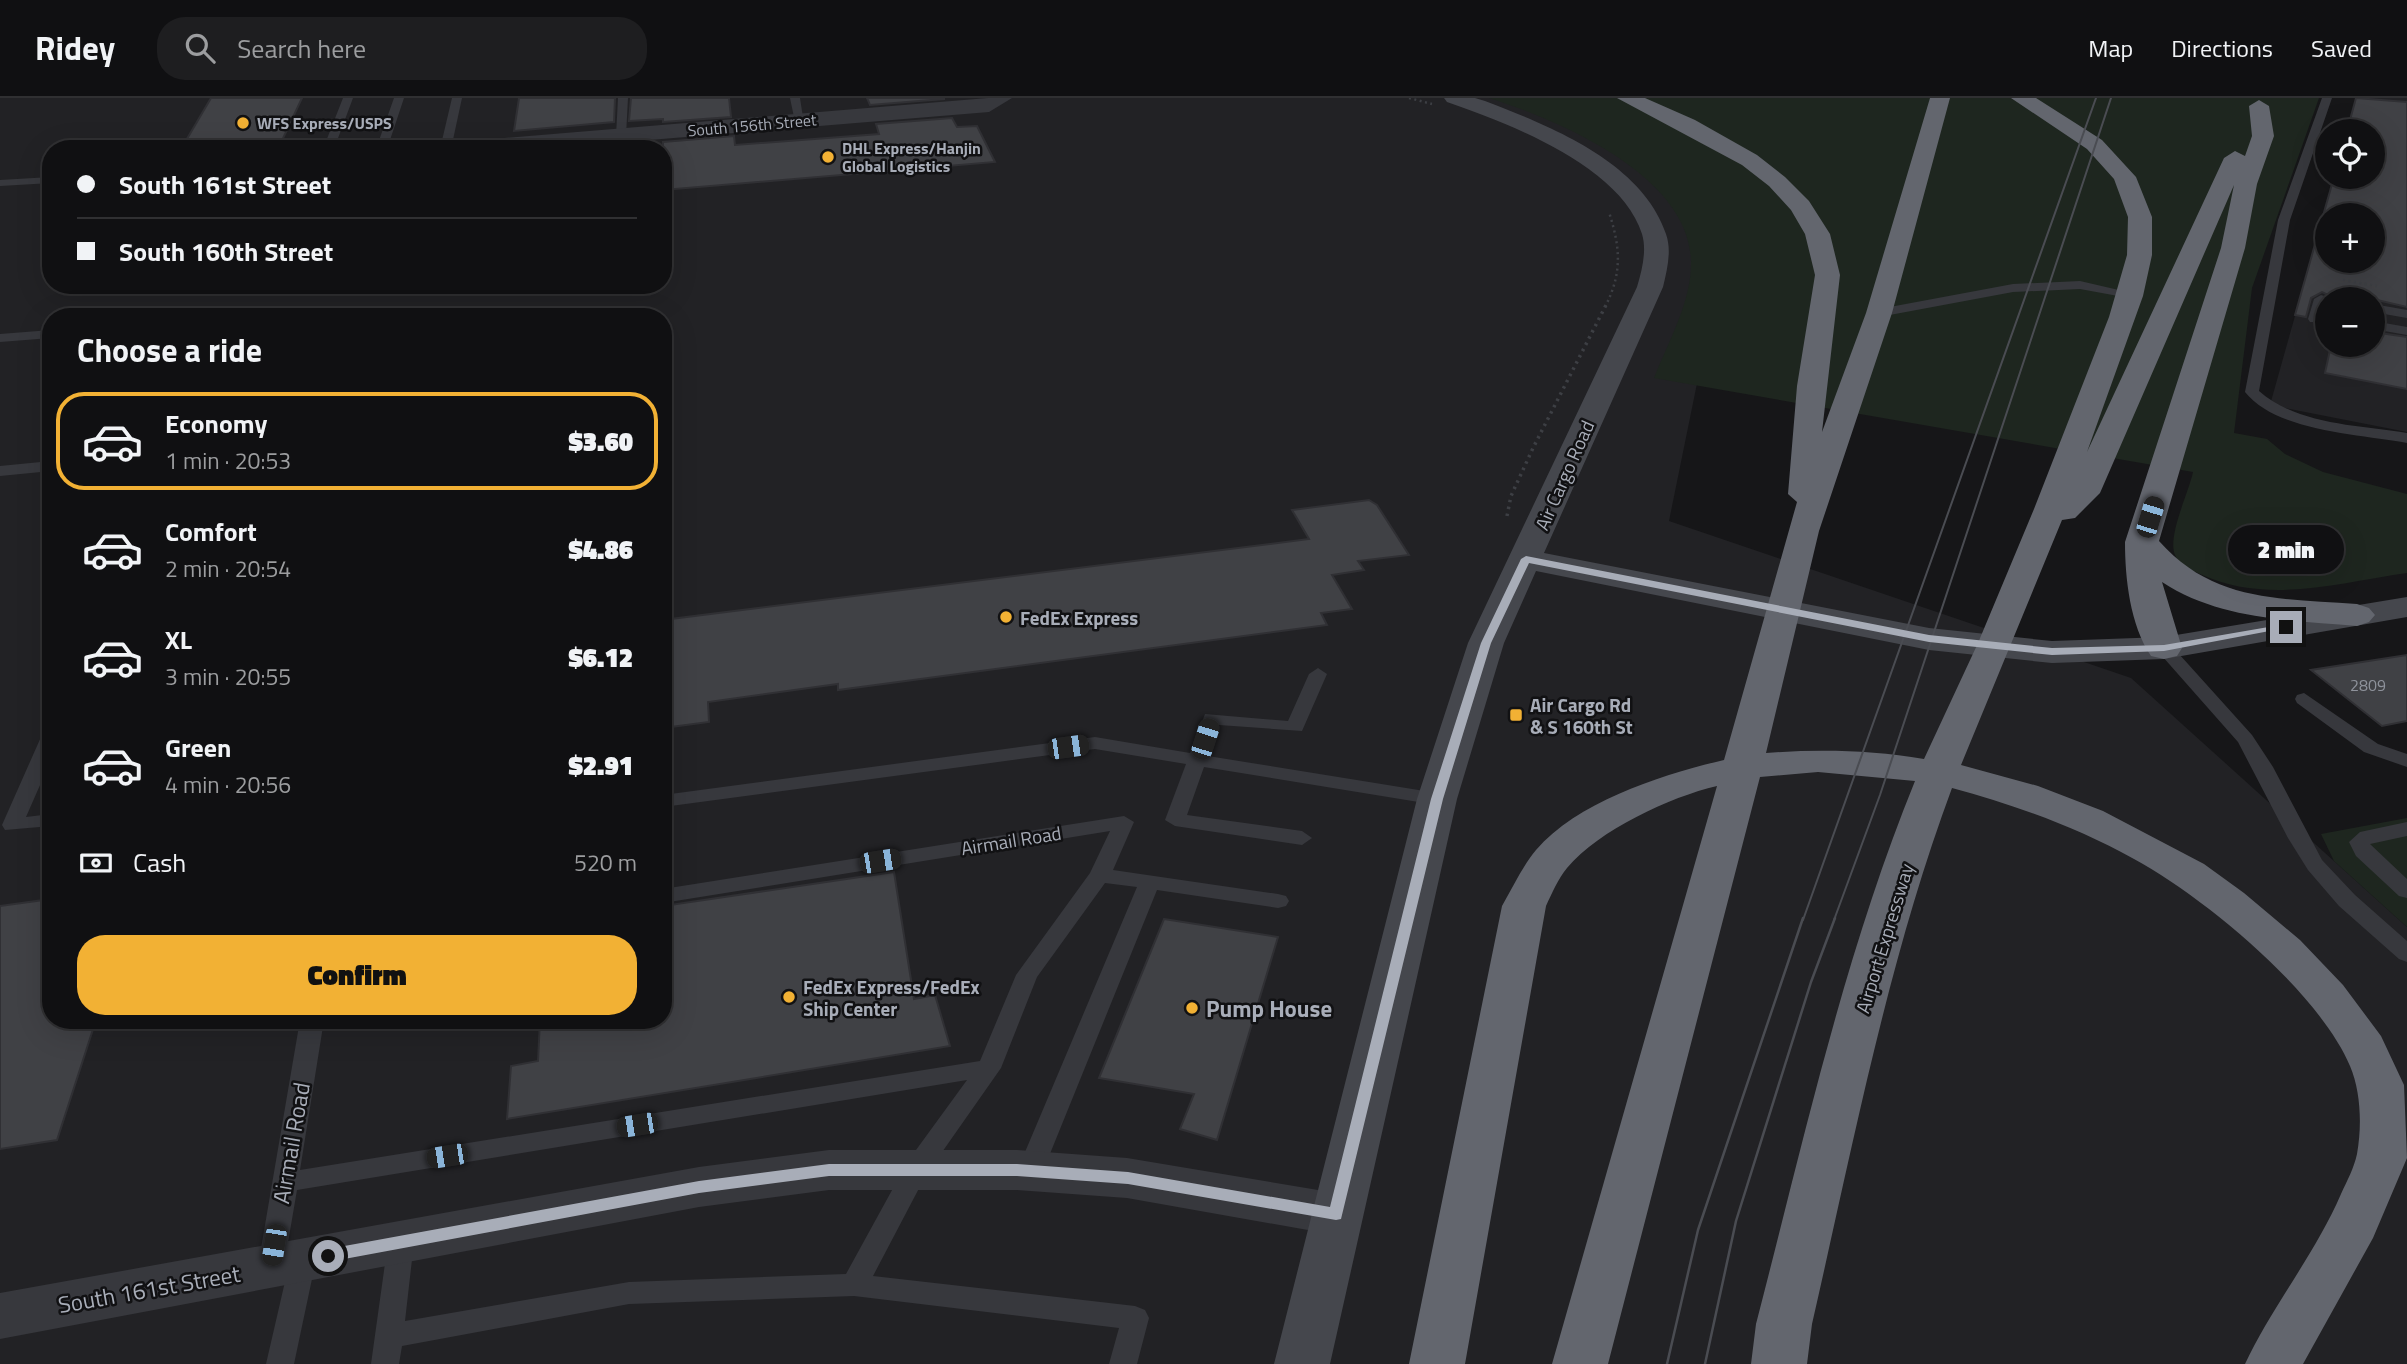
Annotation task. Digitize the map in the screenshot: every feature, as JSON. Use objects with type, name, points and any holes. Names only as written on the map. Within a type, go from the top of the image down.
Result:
[{"type":"highway","points":[[1627,98],[1689,124],[1738,151],[1802,208],[1818,233],[1827,267],[1807,413],[1803,531]]},
{"type":"highway","points":[[1580,1364],[1587,1329],[1712,885],[1803,531],[1879,313],[1940,98]]},
{"type":"highway","name":"Airport Expressway","points":[[1779,1364],[1784,1324],[1855,1034],[1918,825],[2045,529],[2129,294],[2141,243],[2140,217],[2133,191],[2111,162],[2082,133],[2021,98]]},
{"type":"highway","points":[[2045,529],[2084,493],[2261,102]]},
{"type":"highway","points":[[2164,648],[2147,599],[2141,564],[2142,542],[2233,248],[2246,184],[2263,136],[2261,102]]},
{"type":"highway","points":[[2142,542],[2172,574],[2212,595],[2267,606],[2357,615]]},
{"type":"highway","points":[[1437,1364],[1524,906],[1554,856],[1594,825],[1641,798],[1703,775],[1764,764],[1840,761],[1931,770],[2068,810],[2150,850],[2244,917],[2275,941],[2328,996],[2367,1053],[2383,1099],[2382,1158],[2350,1238],[2273,1364]]},
{"type":"street","name":"South 156th Street","points":[[571,140],[800,122],[988,101]]},
{"type":"street","name":"Air Cargo Road","points":[[1301,1364],[1437,799],[1486,643],[1650,287],[1657,259],[1654,232],[1628,195],[1610,176],[1577,152],[1542,132],[1448,103]]},
{"type":"street","points":[[1526,559],[1929,639],[2052,652],[2164,648],[2407,607]]},
{"type":"street","name":"South 161st Street","points":[[0,1316],[699,1187],[829,1170],[917,1168],[1030,1171],[1128,1178],[1336,1214]]},
{"type":"lane","points":[[332,140],[348,98]]},
{"type":"lane","points":[[385,140],[399,98]]},
{"type":"lane","points":[[447,140],[457,98]]},
{"type":"lane","points":[[621,136],[623,98]]},
{"type":"lane","points":[[795,98],[800,122]]},
{"type":"lane","points":[[2327,98],[2284,220],[2252,392],[2263,403],[2294,416],[2407,438]]},
{"type":"lane","points":[[0,183],[42,181]]},
{"type":"lane","points":[[1879,313],[2013,288],[2080,285],[2129,294]]},
{"type":"lane","points":[[2385,310],[2407,314]]},
{"type":"lane","points":[[2385,327],[2407,331]]},
{"type":"lane","points":[[0,338],[42,335]]},
{"type":"lane","points":[[0,471],[42,467]]},
{"type":"lane","points":[[2164,648],[2233,724],[2254,752],[2271,781],[2299,844],[2325,879],[2407,954]]},
{"type":"lane","points":[[1301,838],[1175,820],[1212,718],[1295,727],[1318,674]]},
{"type":"lane","points":[[2304,699],[2371,748],[2407,761]]},
{"type":"lane","points":[[672,800],[1095,743],[1437,799]]},
{"type":"lane","points":[[42,757],[12,825],[42,821]]},
{"type":"lane","name":"Airmail Road","points":[[672,895],[1124,822],[1100,875]]},
{"type":"lane","points":[[2407,829],[2367,837],[2359,842],[2363,850],[2407,891]]},
{"type":"lane","points":[[853,1285],[917,1168],[989,1068],[1027,975],[1100,875],[1278,901]]},
{"type":"lane","points":[[1030,1171],[1150,882]]},
{"type":"lane","name":"Airmail Road","points":[[280,1364],[287,1263],[285,1182],[310,1029]]},
{"type":"lane","points":[[285,1182],[989,1068]]},
{"type":"lane","points":[[385,1364],[401,1242]]},
{"type":"lane","points":[[389,1336],[629,1293],[853,1285],[1135,1318],[1123,1364]]},
{"type":"path","points":[[1409,98],[1448,103]]},
{"type":"path","points":[[1507,518],[1511,496],[1533,448],[1613,292],[1620,249],[1610,213],[1602,204]]},
{"type":"shaded area","points":[[0,98],[1521,98],[1653,156],[1726,241],[1669,521],[2131,678],[2407,927],[2407,1364],[0,1364]]},
{"type":"shaded area","points":[[1489,98],[2319,98],[2252,288],[2234,433],[2267,439],[2285,454],[2323,472],[2407,494],[2407,573],[2302,589],[2251,588],[2226,583],[2185,567],[2175,555],[2173,547],[2176,526],[2193,472],[1654,378],[1688,291],[1691,261],[1685,230],[1668,202],[1644,177],[1615,155],[1549,121]]},
{"type":"shaded area","points":[[2356,98],[2407,98],[2407,432],[2270,405],[2315,245],[2315,273],[2385,273],[2385,203],[2327,203],[2331,189],[2385,189],[2385,119],[2350,119]]},
{"type":"shaded area","points":[[2407,818],[2407,927],[2334,861],[2321,834]]},
{"type":"building","name":"WFS Express/USPS","points":[[211,98],[302,98],[282,140],[186,140]]},
{"type":"building","points":[[519,98],[615,98],[614,122],[514,131]]},
{"type":"building","points":[[631,98],[729,98],[731,117],[663,122],[663,119],[629,121]]},
{"type":"building","points":[[867,98],[944,98],[944,99],[870,105]]},
{"type":"building","points":[[2356,98],[2407,102],[2407,307],[2385,302],[2385,287],[2315,287],[2315,296],[2311,298],[2306,317],[2295,315],[2315,244],[2315,273],[2385,273],[2385,203],[2327,203],[2331,189],[2385,189],[2385,119],[2350,119]]},
{"type":"building","name":"DHL Express/Hanjin Global Logistics","points":[[952,118],[957,127],[977,126],[995,162],[672,189],[672,141],[734,136],[735,145],[879,134],[876,124]]},
{"type":"building","points":[[2385,334],[2407,337],[2407,389],[2325,373],[2328,357],[2385,357]]},
{"type":"building","name":"FedEx Express","points":[[1369,500],[1377,505],[1409,555],[1358,561],[1364,570],[1332,575],[1352,609],[1321,613],[1327,625],[838,690],[838,684],[708,702],[709,722],[672,727],[672,619],[1309,539],[1292,510]]},
{"type":"building","points":[[2407,655],[2407,721],[2382,726],[2311,670]]},
{"type":"building","name":"FedEx Express/FedEx Ship Center","points":[[894,872],[914,999],[935,995],[950,1046],[507,1119],[511,1066],[538,1061],[540,1029],[672,1029],[672,905]]},
{"type":"building","points":[[42,900],[42,1029],[93,1029],[57,1140],[0,1149],[0,906]]},
{"type":"building","name":"Pump House","points":[[1164,919],[1278,937],[1217,1140],[1180,1129],[1194,1094],[1099,1078]]},
{"type":"tram line","points":[[1803,920],[2096,98]]},
{"type":"tram line","points":[[1834,920],[1880,795],[2111,98]]},
{"type":"tram line","points":[[1667,1364],[1698,1230],[1803,918]]},
{"type":"tram line","points":[[1705,1364],[1736,1221],[1811,982],[1835,918]]},
{"type":"place","name":"WFS Express/USPS","points":[[243,123]]},
{"type":"place","name":"DHL Express/Hanjin Global Logistics","points":[[828,157]]},
{"type":"place","name":"FedEx Express","points":[[1006,617]]},
{"type":"place","name":"Air Cargo Rd & S 160th St","points":[[1516,715]]},
{"type":"place","name":"FedEx Express/FedEx Ship Center","points":[[789,997]]},
{"type":"place","name":"Pump House","points":[[1192,1008]]},
{"type":"route","points":[[328,1256],[699,1187],[829,1170],[1017,1170],[1128,1178],[1336,1214],[1437,799],[1486,643],[1526,559],[1929,639],[2052,652],[2164,648],[2286,627]]}]
